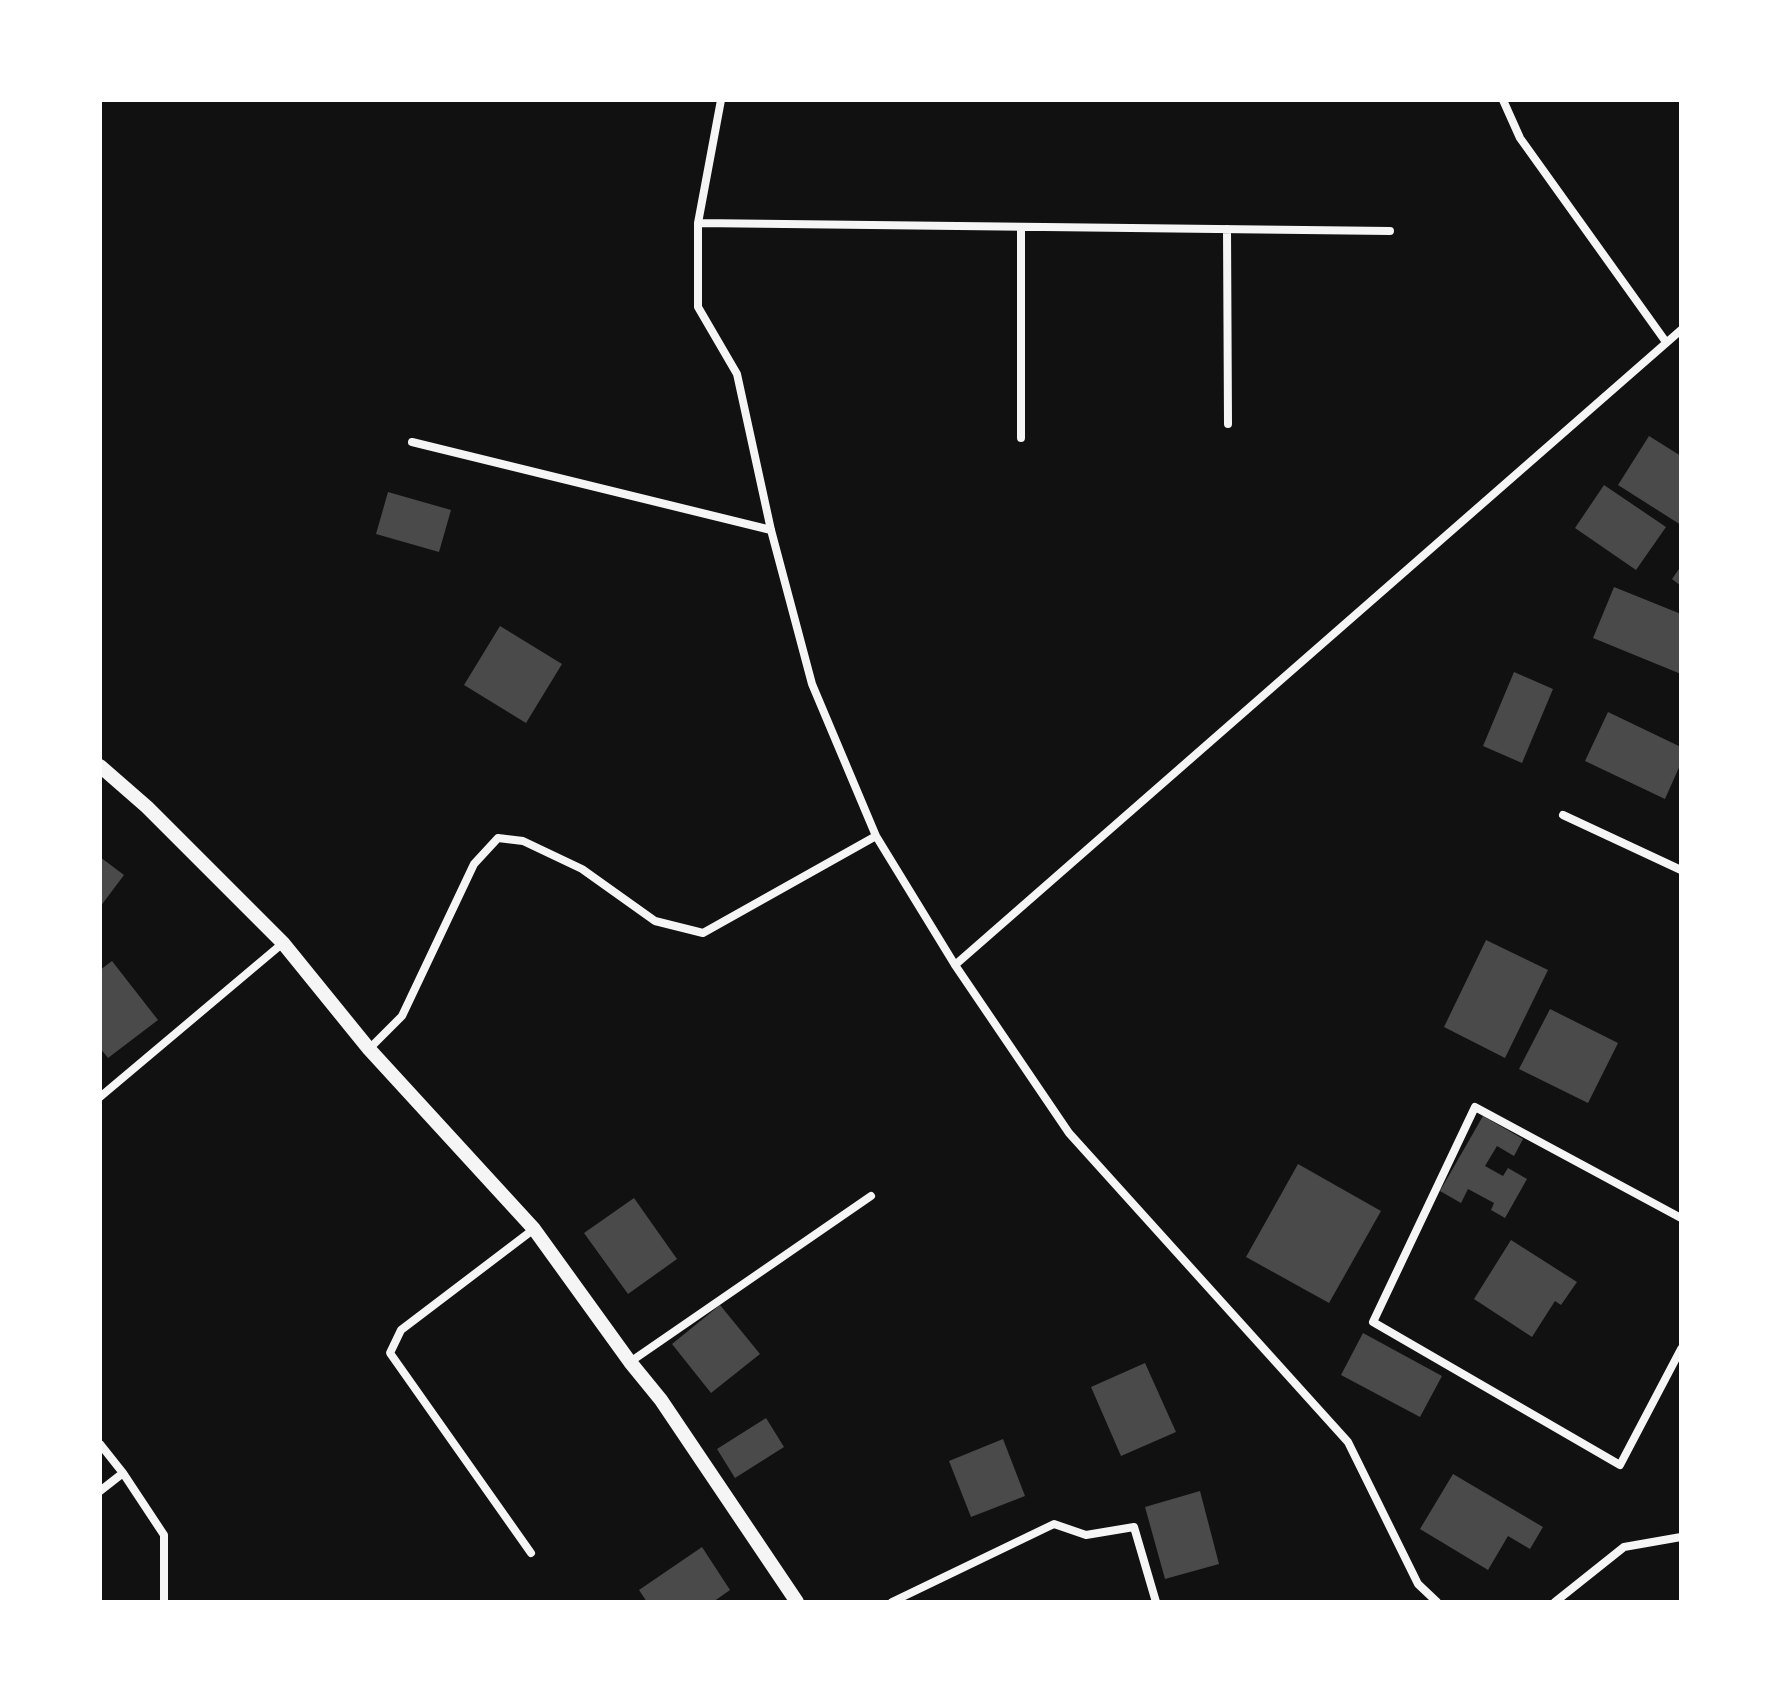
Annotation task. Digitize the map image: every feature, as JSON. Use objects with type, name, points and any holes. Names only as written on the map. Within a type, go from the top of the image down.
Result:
[{"type":"street","points":[[721,100],[698,223],[698,307],[737,374],[771,530],[812,684],[876,836],[955,965],[1069,1133],[1348,1442],[1418,1584],[1437,1602]]},
{"type":"street","points":[[1503,100],[1520,138],[1666,342]]},
{"type":"street","points":[[698,223],[1390,231]]},
{"type":"street","points":[[1021,227],[1021,438]]},
{"type":"street","points":[[1227,229],[1228,424]]},
{"type":"street","points":[[955,965],[1681,330]]},
{"type":"street","points":[[412,442],[771,530]]},
{"type":"street","points":[[100,766],[147,807],[283,943],[369,1049],[534,1229],[661,1400],[797,1602]]},
{"type":"street","points":[[1563,815],[1681,870]]},
{"type":"street","points":[[369,1049],[402,1016],[474,864],[498,838],[523,841],[582,869],[655,921],[703,933],[876,836]]},
{"type":"street","points":[[100,1097],[283,943]]},
{"type":"street","points":[[1681,1218],[1475,1107],[1373,1322],[1620,1465],[1681,1349]]},
{"type":"street","points":[[630,1362],[871,1196]]},
{"type":"street","points":[[531,1553],[390,1353],[401,1330],[534,1229]]},
{"type":"street","points":[[100,1444],[164,1535],[164,1602]]},
{"type":"street","points":[[100,1491],[123,1473]]},
{"type":"street","points":[[892,1602],[1054,1524],[1086,1535],[1134,1527],[1156,1602]]},
{"type":"street","points":[[1555,1602],[1624,1547],[1681,1537]]},
{"type":"building","points":[[1649,436],[1681,456],[1681,525],[1618,485]]},
{"type":"building","points":[[1604,485],[1666,527],[1636,570],[1575,528]]},
{"type":"building","points":[[388,492],[451,510],[439,552],[376,534]]},
{"type":"building","points":[[1681,566],[1681,586],[1672,579]]},
{"type":"building","points":[[1614,587],[1681,614],[1681,674],[1593,638]]},
{"type":"building","points":[[500,626],[562,664],[526,723],[464,685]]},
{"type":"building","points":[[1514,672],[1553,689],[1522,763],[1483,746]]},
{"type":"building","points":[[1608,712],[1681,747],[1681,763],[1665,799],[1585,761]]},
{"type":"building","points":[[100,857],[124,875],[100,907]]},
{"type":"building","points":[[1486,940],[1548,970],[1505,1058],[1444,1027]]},
{"type":"building","points":[[112,961],[158,1020],[108,1058],[100,1048],[100,970]]},
{"type":"building","points":[[1550,1009],[1618,1043],[1588,1103],[1519,1069]]},
{"type":"building","points":[[1483,1116],[1523,1139],[1514,1156],[1497,1146],[1485,1166],[1503,1176],[1508,1168],[1527,1179],[1505,1218],[1491,1210],[1494,1203],[1468,1189],[1461,1203],[1440,1191]]},
{"type":"building","points":[[1298,1164],[1381,1211],[1329,1303],[1246,1257]]},
{"type":"building","points":[[634,1198],[677,1259],[628,1294],[584,1233]]},
{"type":"building","points":[[1511,1240],[1577,1282],[1561,1305],[1555,1301],[1532,1337],[1474,1299]]},
{"type":"building","points":[[720,1305],[760,1354],[711,1393],[672,1344]]},
{"type":"building","points":[[1363,1333],[1442,1376],[1420,1417],[1341,1375]]},
{"type":"building","points":[[1145,1363],[1176,1432],[1121,1456],[1091,1387]]},
{"type":"building","points":[[766,1418],[784,1447],[735,1478],[717,1449]]},
{"type":"building","points":[[1003,1439],[1025,1496],[971,1517],[949,1461]]},
{"type":"building","points":[[1453,1474],[1543,1527],[1530,1549],[1508,1536],[1488,1570],[1420,1529]]},
{"type":"building","points":[[1200,1491],[1219,1564],[1165,1579],[1145,1507]]},
{"type":"building","points":[[702,1547],[730,1590],[713,1602],[647,1602],[639,1590]]}]
